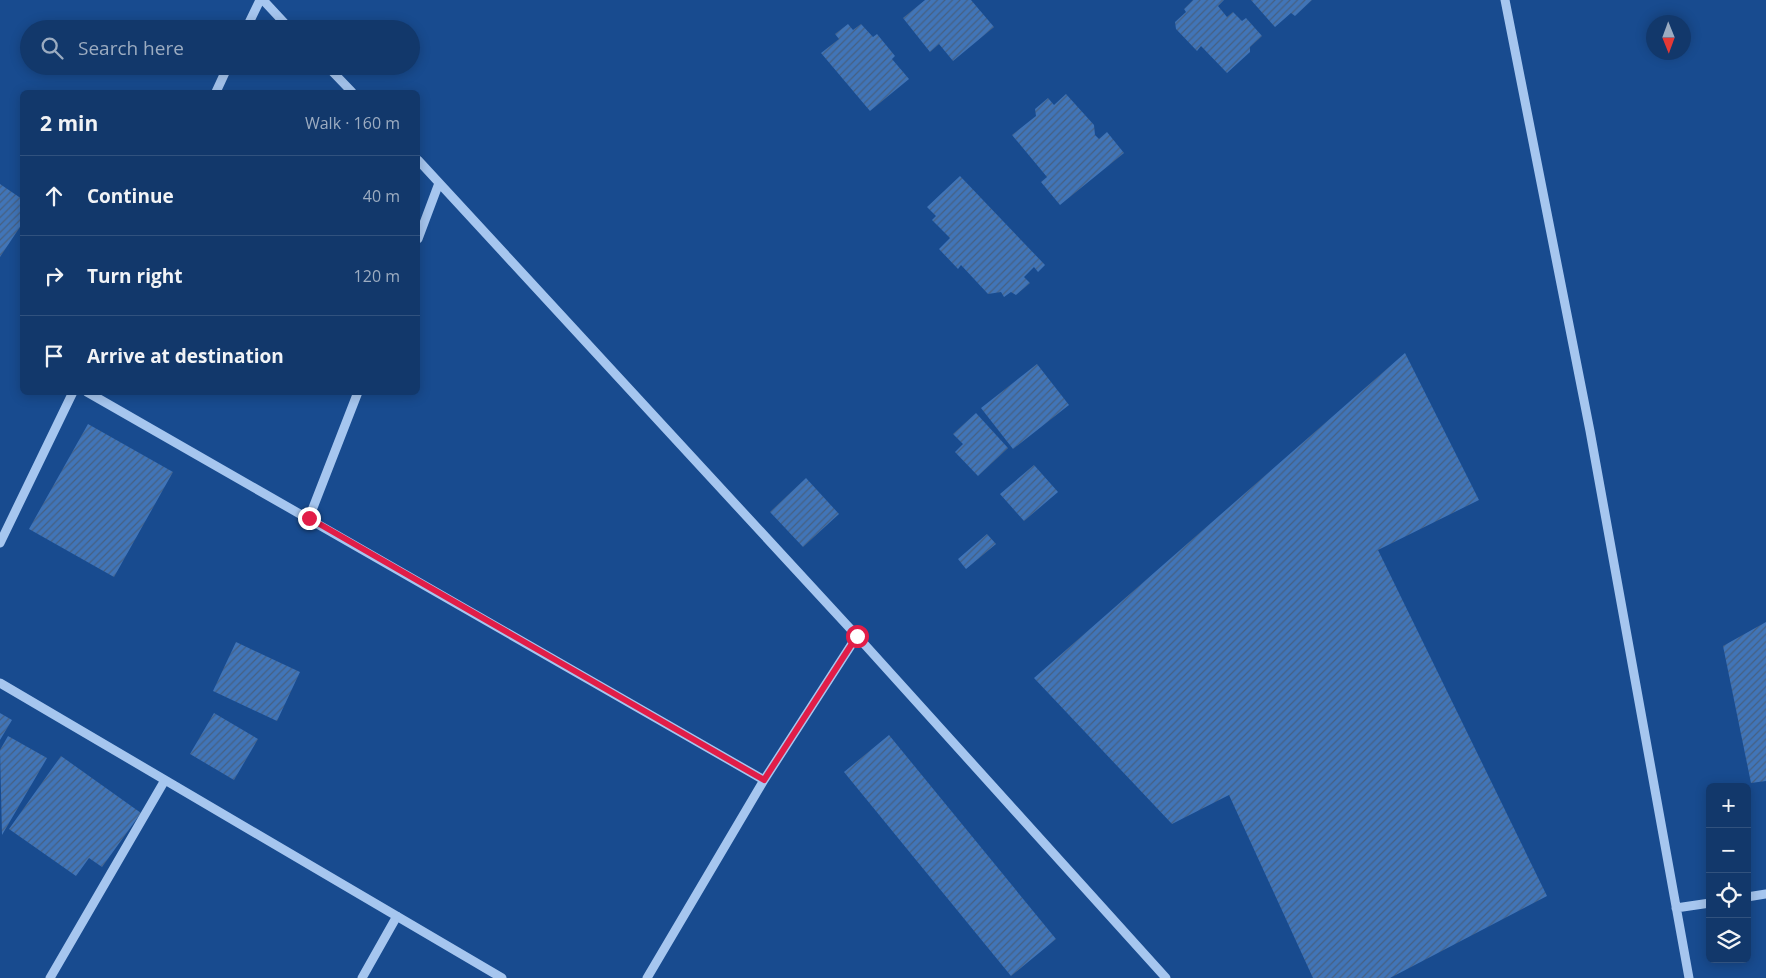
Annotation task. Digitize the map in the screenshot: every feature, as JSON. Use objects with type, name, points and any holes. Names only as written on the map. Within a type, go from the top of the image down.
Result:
[{"type":"street","points":[[251,20],[261,0],[281,20]]},
{"type":"street","points":[[1506,0],[1590,431],[1689,978]]},
{"type":"street","points":[[217,90],[224,75]]},
{"type":"street","points":[[336,75],[350,90]]},
{"type":"street","points":[[420,162],[857,636],[1166,978]]},
{"type":"street","points":[[420,234],[439,183]]},
{"type":"street","points":[[0,543],[72,395]]},
{"type":"street","points":[[92,395],[764,780]]},
{"type":"street","points":[[309,518],[357,395]]},
{"type":"street","points":[[647,978],[764,780],[857,636]]},
{"type":"street","points":[[0,683],[502,978]]},
{"type":"street","points":[[50,978],[165,780]]},
{"type":"street","points":[[1751,896],[1766,894]]},
{"type":"street","points":[[1676,908],[1706,904]]},
{"type":"street","points":[[362,978],[397,916]]},
{"type":"building","points":[[925,0],[971,0],[994,27],[953,61],[939,44],[930,52],[903,18]]},
{"type":"building","points":[[1193,0],[1224,0],[1218,6],[1227,17],[1233,12],[1242,21],[1246,18],[1262,36],[1250,47],[1250,52],[1227,73],[1201,46],[1197,51],[1176,29],[1175,22],[1186,12],[1184,9]]},
{"type":"building","points":[[1251,0],[1312,0],[1295,16],[1291,13],[1275,27]]},
{"type":"building","points":[[848,24],[853,30],[861,24],[873,37],[877,34],[895,56],[892,59],[909,79],[870,111],[821,53],[839,39],[835,34]]},
{"type":"building","points":[[1066,94],[1094,125],[1095,135],[1099,139],[1107,132],[1124,153],[1060,205],[1041,182],[1047,177],[1012,135],[1036,116],[1035,109],[1048,98],[1054,105]]},
{"type":"building","points":[[960,176],[1045,265],[1038,272],[1034,267],[1024,277],[1030,283],[1016,295],[1011,292],[1004,297],[1001,292],[988,294],[961,265],[958,269],[939,249],[950,238],[932,220],[936,216],[927,207]]},
{"type":"building","points":[[0,184],[20,198],[20,227],[0,257]]},
{"type":"building","points":[[1405,353],[1479,500],[1378,550],[1547,896],[1390,978],[1313,978],[1229,795],[1172,824],[1034,678]]},
{"type":"building","points":[[1037,364],[1069,405],[1013,449],[981,408]]},
{"type":"building","points":[[976,413],[1008,448],[978,476],[955,452],[963,444],[953,434]]},
{"type":"building","points":[[88,424],[173,472],[114,577],[29,529]]},
{"type":"building","points":[[1034,465],[1058,492],[1024,521],[1000,494]]},
{"type":"building","points":[[806,478],[839,514],[803,547],[770,512]]},
{"type":"building","points":[[987,534],[996,544],[966,569],[958,559]]},
{"type":"building","points":[[1766,622],[1766,781],[1751,783],[1723,646]]},
{"type":"building","points":[[236,642],[300,672],[277,721],[213,691]]},
{"type":"building","points":[[0,713],[12,720],[0,740]]},
{"type":"building","points":[[214,713],[258,739],[234,780],[190,754]]},
{"type":"building","points":[[889,735],[1056,939],[1011,976],[844,772]]},
{"type":"building","points":[[8,736],[47,758],[2,835],[0,750]]},
{"type":"building","points":[[61,756],[141,813],[102,867],[89,858],[76,876],[9,829]]},
{"type":"route","points":[[309,518],[764,780],[857,636]]}]
